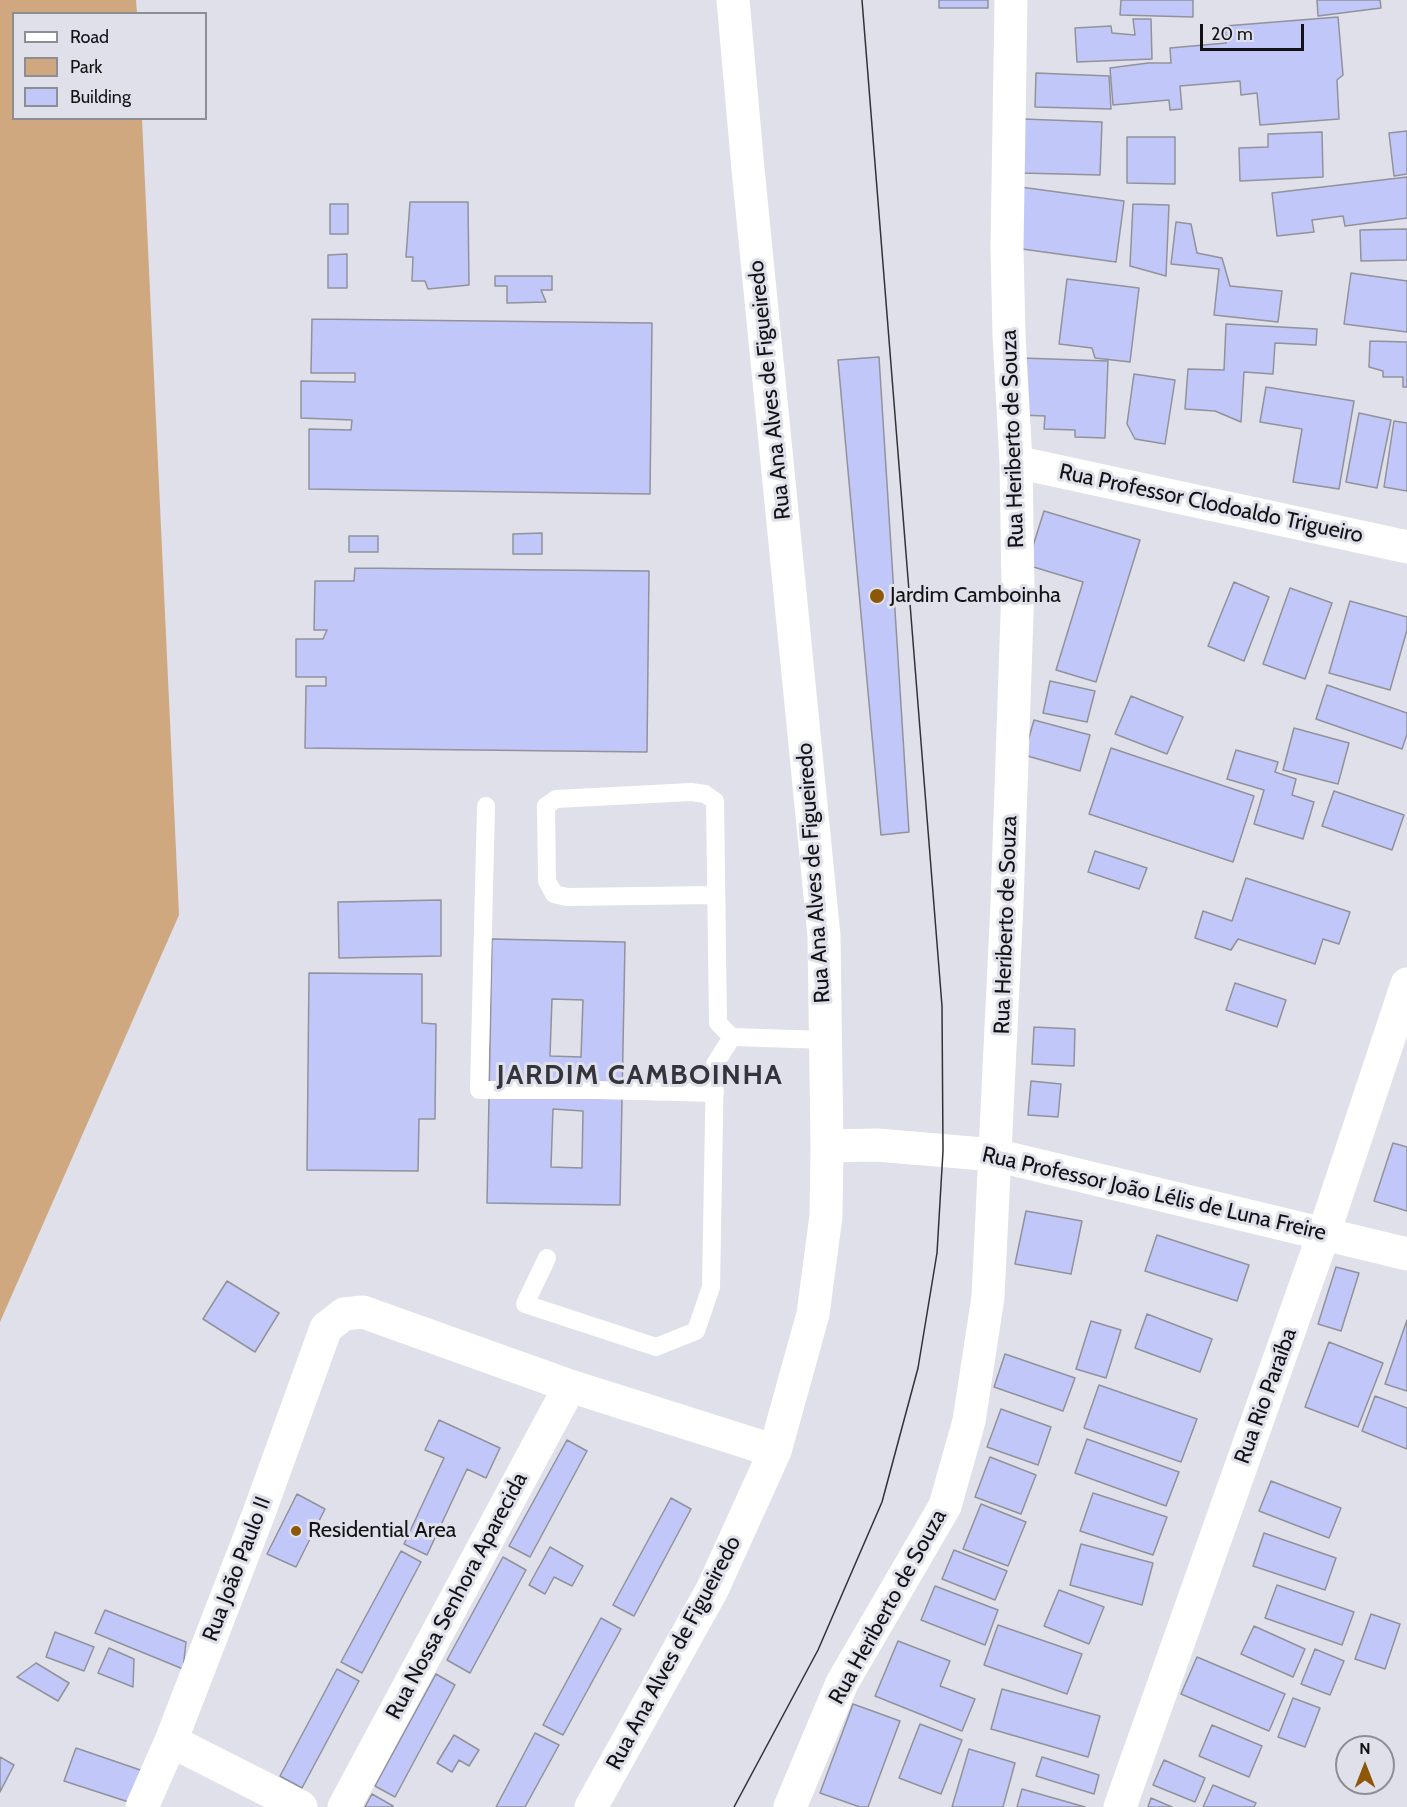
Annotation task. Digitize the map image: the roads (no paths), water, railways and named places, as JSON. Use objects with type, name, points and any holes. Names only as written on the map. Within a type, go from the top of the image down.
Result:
[{"type":"street","name":"Rua Ana Alves de Figueiredo","points":[[591,1807],[712,1590],[775,1451],[813,1314],[826,1216],[824,936],[733,0]]},
{"type":"street","name":"Rua Heriberto de Souza","points":[[798,1805],[842,1683],[945,1506],[969,1421],[988,1297],[1007,903],[1017,599],[1016,462],[1007,248],[1011,0]]},
{"type":"street","name":"Rua Professor Clodoaldo Trigueiro","points":[[1016,462],[1407,547]]},
{"type":"street","name":"Rua Rio Paraíba","points":[[1120,1807],[1324,1233],[1407,984]]},
{"type":"street","name":"Rua Professor João Lélis de Luna Freire","points":[[827,1146],[877,1145],[995,1155],[1407,1254]]},
{"type":"street","name":"Rua João Paulo II","points":[[142,1807],[171,1741],[259,1513],[326,1328],[344,1314],[363,1312],[570,1386]]},
{"type":"street","points":[[570,1386],[775,1451]]},
{"type":"street","name":"Rua Nossa Senhora Aparecida","points":[[344,1807],[570,1386]]},
{"type":"street","points":[[171,1741],[301,1807]]},
{"type":"lane","points":[[715,895],[567,897],[554,894],[548,881],[546,806],[556,799],[691,792],[705,794],[715,801],[718,1023],[732,1037],[825,1040]]},
{"type":"lane","points":[[486,806],[479,1090],[597,1090],[715,1094]]},
{"type":"lane","points":[[548,1258],[525,1304],[656,1347],[696,1331],[711,1287],[715,1064],[732,1037]]},
{"type":"tram line","points":[[734,1807],[818,1650],[882,1502],[918,1368],[937,1253],[943,1151],[942,1006],[862,0]]},
{"type":"place","name":"Jardim Camboinha","points":[[877,596]]},
{"type":"place","name":"Residential Area","points":[[296,1531]]},
{"type":"district","name":"JARDIM CAMBOINHA","points":[[640,1076]]}]
